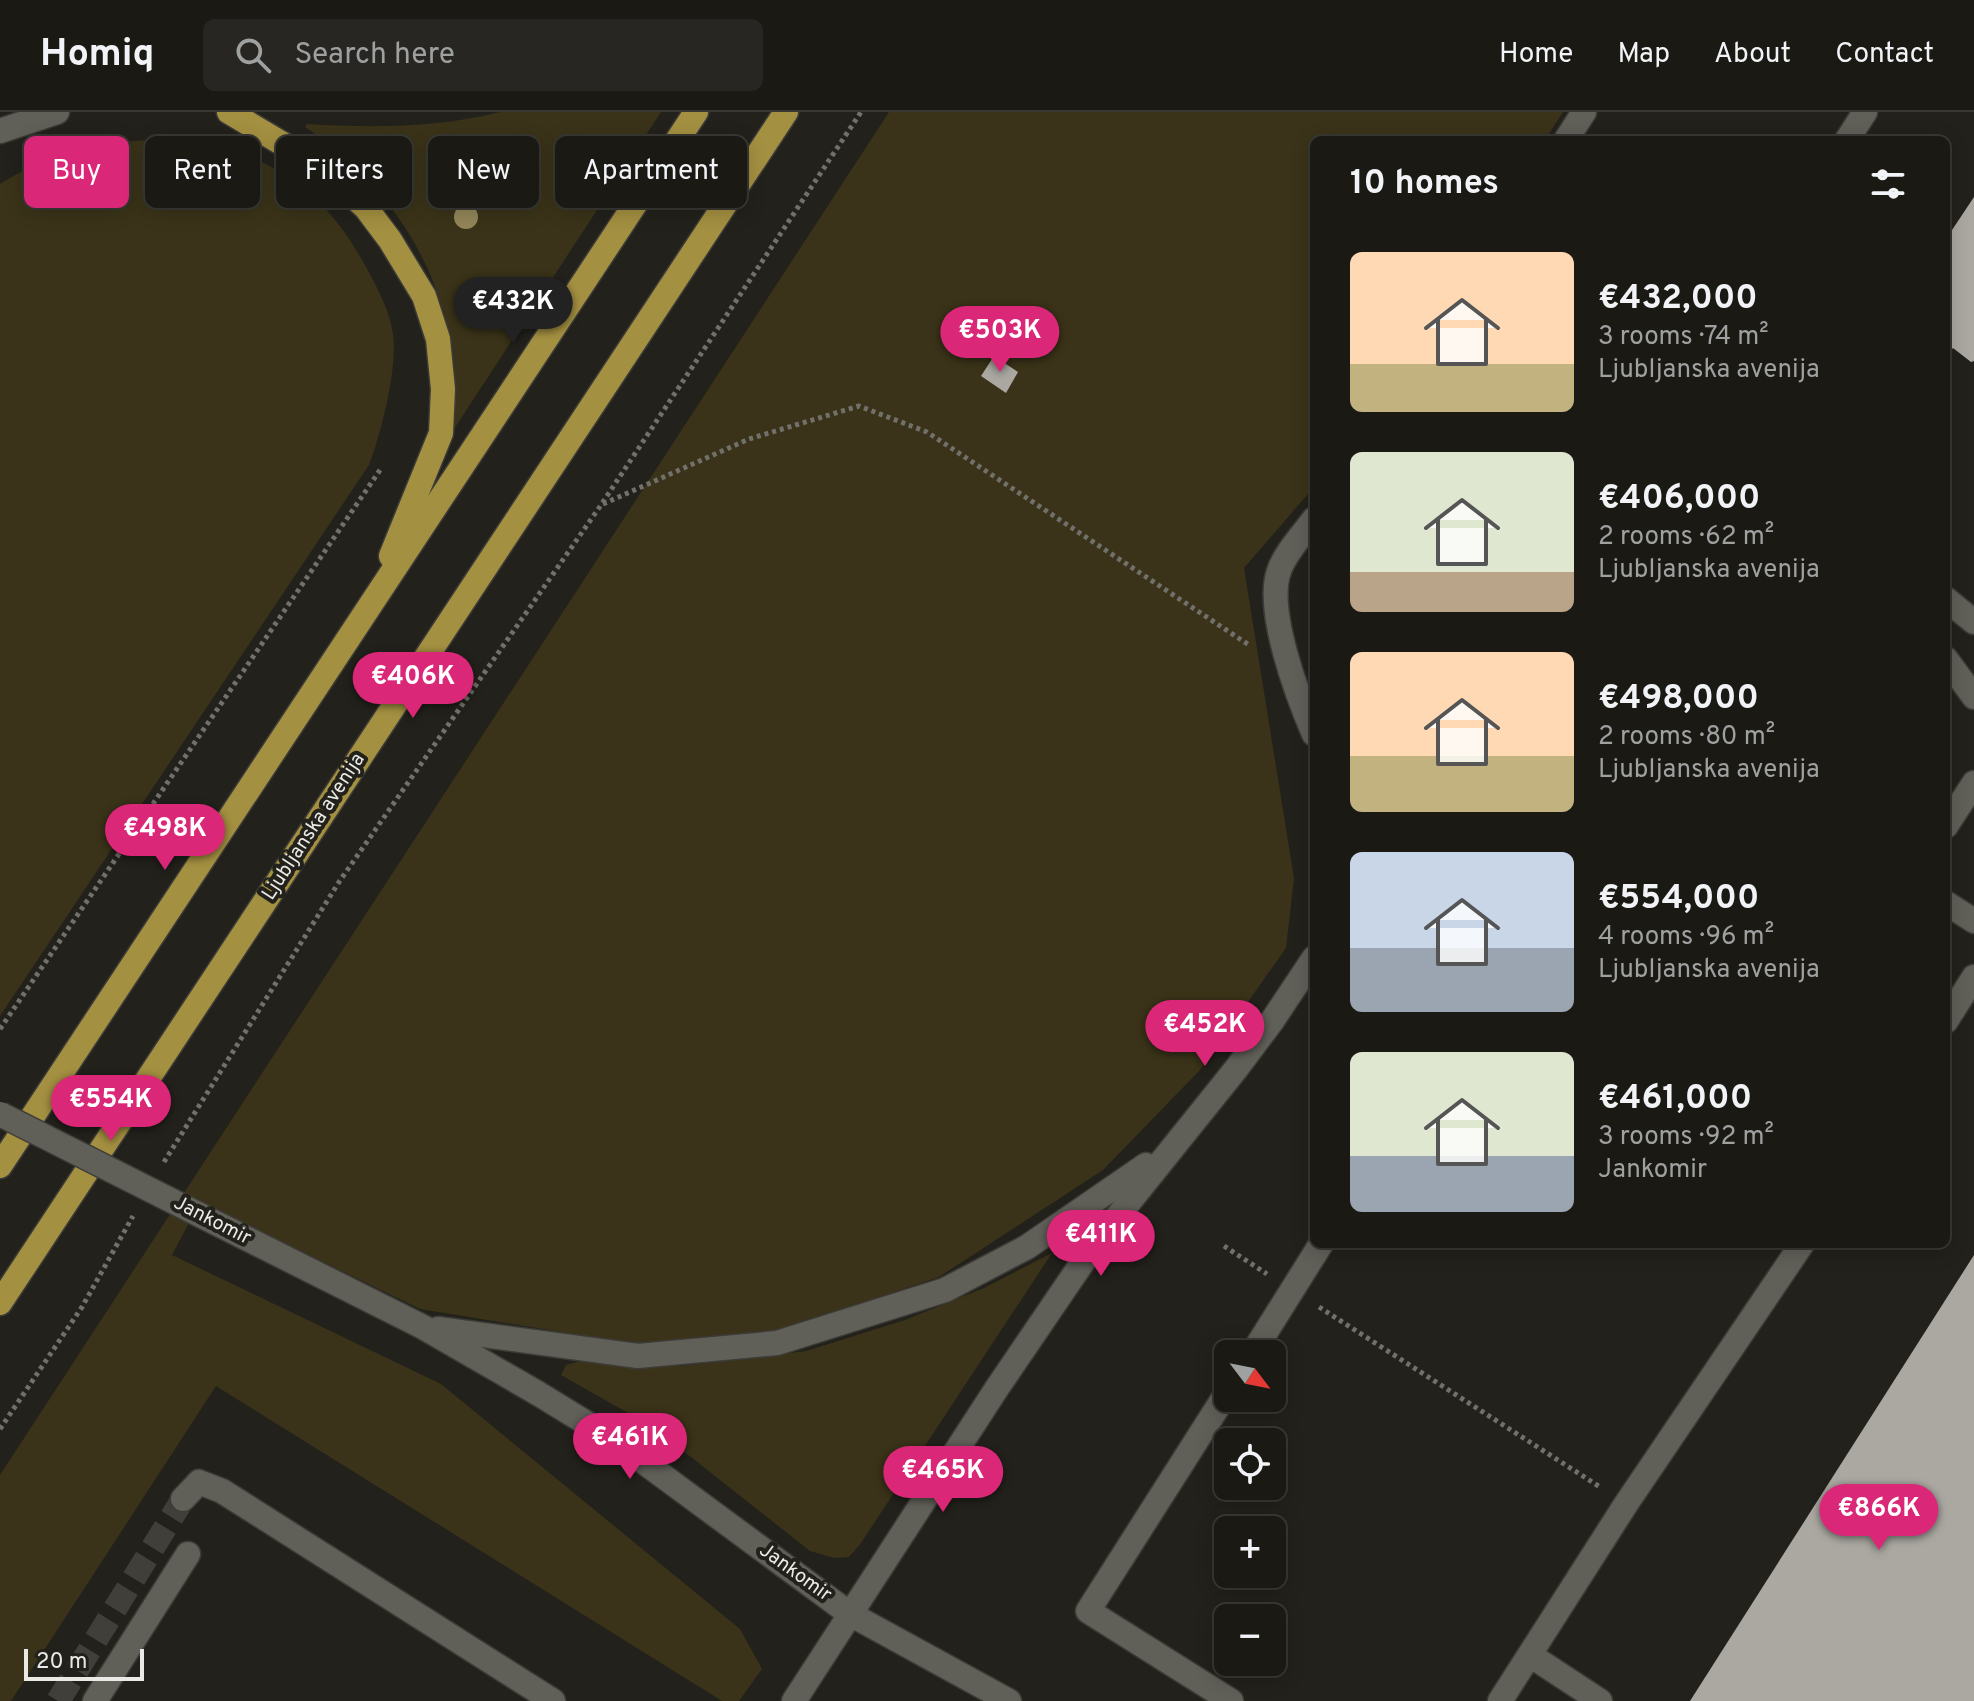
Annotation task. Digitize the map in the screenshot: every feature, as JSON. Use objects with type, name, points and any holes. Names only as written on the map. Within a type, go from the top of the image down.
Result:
[{"type":"main road","points":[[229,112],[320,166],[366,208],[390,240],[424,296],[438,339],[443,389],[441,433],[371,606]]},
{"type":"main road","points":[[0,1166],[696,112]]},
{"type":"main road","name":"Ljubljanska avenija","points":[[0,1303],[786,112]]},
{"type":"street","points":[[0,131],[57,112]]},
{"type":"street","points":[[1569,136],[1584,112]]},
{"type":"street","points":[[1850,136],[1865,112]]},
{"type":"street","points":[[1310,525],[1279,570],[1275,594],[1288,669],[1310,724]]},
{"type":"street","points":[[1950,602],[1974,622]]},
{"type":"street","points":[[1950,664],[1974,697]]},
{"type":"street","points":[[1950,820],[1974,783]]},
{"type":"street","points":[[1950,906],[1974,921]]},
{"type":"street","name":"Jankomir","points":[[0,1114],[423,1327],[614,1440],[850,1614],[1093,1247],[1263,1033],[1310,964]]},
{"type":"street","points":[[1950,1015],[1974,977]]},
{"type":"street","name":"Jankomir","points":[[423,1327],[638,1356],[777,1343],[945,1290],[1027,1247],[1174,1144]]},
{"type":"street","points":[[1261,1340],[1318,1248]]},
{"type":"street","points":[[1500,1701],[1626,1504],[1799,1248]]},
{"type":"street","points":[[1215,1412],[1088,1611],[1231,1701]]},
{"type":"street","points":[[183,1499],[199,1482],[222,1491],[553,1701]]},
{"type":"street","points":[[95,1701],[188,1554]]},
{"type":"street","points":[[794,1701],[850,1614],[1009,1701]]},
{"type":"street","points":[[1530,1655],[1600,1701]]},
{"type":"path","points":[[158,1172],[339,882],[601,505],[861,112]]},
{"type":"path","points":[[601,505],[749,439],[859,406],[927,432],[1260,652]]},
{"type":"path","points":[[0,1029],[380,470]]},
{"type":"path","points":[[0,1429],[82,1307],[135,1213]]},
{"type":"path","points":[[1224,1246],[1626,1504]]},
{"type":"shaded area","points":[[500,112],[661,112],[645,136],[555,136],[555,208],[598,208],[443,446],[448,340],[441,305],[416,245],[391,208],[412,208],[412,136],[318,136],[305,127],[307,124],[428,124]]},
{"type":"shaded area","points":[[889,112],[1563,112],[1548,136],[1310,136],[1310,492],[1244,568],[1294,878],[1286,948],[1200,1070],[1103,1170],[939,1277],[782,1330],[641,1345],[420,1309],[200,1202],[172,1255],[441,1384],[740,1629],[762,1669],[739,1701],[722,1701],[216,1386],[11,1701],[0,1701],[0,1475]]},
{"type":"shaded area","points":[[145,141],[145,208],[260,208],[260,162],[276,170],[276,208],[325,208],[348,237],[386,308],[394,348],[391,382],[369,465],[0,1016],[0,184],[24,170],[24,208],[129,208],[129,142]]},
{"type":"shaded area","points":[[1052,1253],[849,1557],[834,1558],[810,1551],[637,1418],[561,1375],[566,1365],[584,1360],[680,1366],[806,1351],[905,1320],[984,1288]]},
{"type":"building","points":[[1974,197],[1974,361],[1971,362],[1953,348],[1950,352],[1950,233]]},
{"type":"building","points":[[994,356],[1018,372],[1006,393],[981,376]]},
{"type":"building","points":[[1974,1255],[1974,1701],[1690,1701]]},
{"type":"tunnel","points":[[58,1701],[183,1499]]}]
